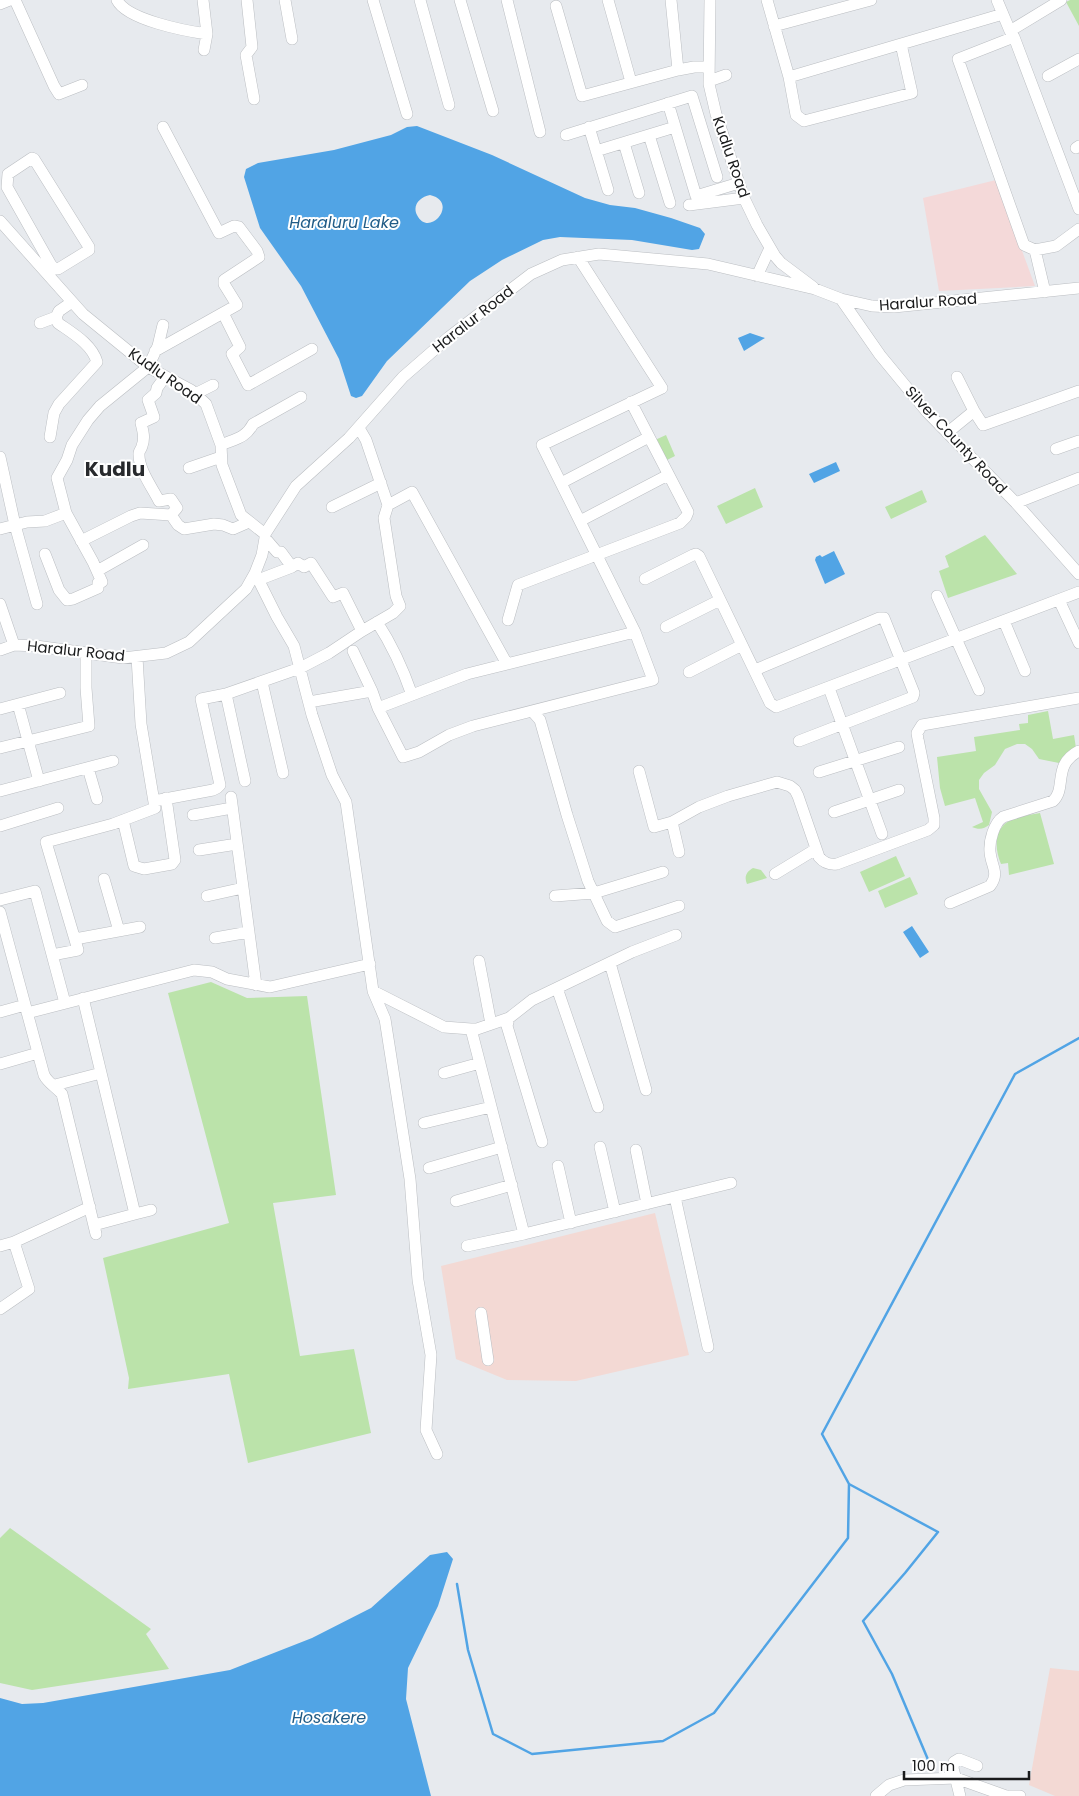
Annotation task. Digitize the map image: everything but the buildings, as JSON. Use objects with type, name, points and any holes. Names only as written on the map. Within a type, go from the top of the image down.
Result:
[{"type":"street","points":[[0,4],[10,0]]},
{"type":"street","points":[[15,0],[59,94],[82,85]]},
{"type":"street","points":[[117,0],[127,11],[138,16],[178,30],[208,34]]},
{"type":"street","points":[[203,0],[208,34],[204,50]]},
{"type":"street","points":[[247,0],[252,47],[246,55],[254,99]]},
{"type":"street","points":[[286,0],[292,39]]},
{"type":"street","points":[[373,0],[407,114]]},
{"type":"street","points":[[420,0],[449,105]]},
{"type":"street","points":[[460,0],[493,111]]},
{"type":"street","points":[[507,0],[540,132]]},
{"type":"street","points":[[608,0],[631,82]]},
{"type":"street","points":[[671,0],[678,70]]},
{"type":"street","name":"Kudlu Road","points":[[710,0],[709,81],[716,114],[744,198],[770,248],[781,263],[815,289]]},
{"type":"street","points":[[767,0],[790,77],[796,115],[804,122],[912,94],[901,44]]},
{"type":"street","points":[[774,26],[871,0]]},
{"type":"street","points":[[997,0],[1010,31],[1061,0]]},
{"type":"street","points":[[556,6],[582,96],[678,70],[709,67]]},
{"type":"street","points":[[790,77],[1003,14]]},
{"type":"street","points":[[1079,210],[1014,37],[958,59],[1024,245],[1035,250],[1056,246],[1079,229]]},
{"type":"street","points":[[1048,76],[1079,59]]},
{"type":"street","points":[[709,81],[726,75]]},
{"type":"street","points":[[566,135],[692,96],[717,177]]},
{"type":"street","points":[[668,103],[696,196],[739,183]]},
{"type":"street","points":[[155,352],[237,305],[224,284],[224,280],[259,258],[257,252],[239,227],[234,226],[219,233],[163,126]]},
{"type":"street","points":[[589,127],[608,190]]},
{"type":"street","points":[[596,151],[675,127]]},
{"type":"street","points":[[650,135],[670,203]]},
{"type":"street","points":[[624,142],[639,193]]},
{"type":"street","points":[[32,158],[89,245],[89,250],[58,269],[47,268],[7,187],[8,174],[32,158]]},
{"type":"street","points":[[689,205],[744,198]]},
{"type":"street","name":"Kudlu Road","points":[[0,221],[47,268],[83,314],[148,367],[195,394],[206,404],[221,445],[222,465],[241,515],[265,536],[276,552],[281,552],[292,567]]},
{"type":"street","points":[[757,276],[770,248]]},
{"type":"street","points":[[1035,250],[1045,292]]},
{"type":"street","name":"Haralur Road","points":[[0,650],[14,645],[36,646],[123,658],[166,653],[189,642],[246,589],[257,576],[265,536],[296,486],[359,428],[403,377],[449,336],[531,274],[562,260],[599,254],[708,264],[815,289],[842,299],[872,306],[894,307],[1079,288]]},
{"type":"street","points":[[353,651],[378,708],[403,757],[419,752],[457,732],[653,680],[635,632],[542,445],[662,388],[578,257]]},
{"type":"street","name":"Silver County Road","points":[[842,299],[883,359],[927,412],[1016,503],[1079,574]]},
{"type":"street","points":[[40,323],[56,317],[60,311],[72,302]]},
{"type":"street","points":[[223,313],[240,347],[232,354],[248,386],[312,349]]},
{"type":"street","points":[[50,437],[54,413],[96,362],[95,355],[90,348],[58,323],[56,317]]},
{"type":"street","points":[[45,554],[59,590],[66,600],[73,600],[98,588],[98,583],[102,582],[66,513],[57,478],[67,460],[72,445],[88,420],[100,406],[148,367],[155,352],[163,325]]},
{"type":"street","points":[[165,377],[157,388],[156,393],[148,400],[154,417],[141,422],[144,434],[143,444],[139,452],[145,475],[159,501],[171,499],[177,508],[171,515]]},
{"type":"street","points":[[957,377],[983,425],[1079,391]]},
{"type":"street","points":[[195,394],[213,385]]},
{"type":"street","points":[[221,445],[244,436],[249,432],[253,424],[301,397]]},
{"type":"street","points":[[508,620],[518,585],[680,523],[686,517],[688,512],[631,402]]},
{"type":"street","points":[[947,432],[974,411]]},
{"type":"street","points":[[189,701],[226,694],[300,668],[329,653],[393,613],[400,606],[396,596],[384,518],[388,505],[366,440],[359,428]]},
{"type":"street","points":[[561,483],[649,437]]},
{"type":"street","points":[[1056,449],[1079,441]]},
{"type":"street","points":[[189,468],[221,457]]},
{"type":"street","points":[[0,458],[15,525],[37,604]]},
{"type":"street","points":[[580,521],[668,475]]},
{"type":"street","points":[[1016,503],[1079,478]]},
{"type":"street","points":[[332,507],[381,483]]},
{"type":"street","points":[[388,505],[412,492],[506,664]]},
{"type":"street","points":[[0,529],[27,522],[45,522],[66,513]]},
{"type":"street","points":[[80,542],[140,513],[171,515]]},
{"type":"street","points":[[171,515],[178,525],[184,528],[214,524],[223,525],[232,530],[249,522]]},
{"type":"street","points":[[97,571],[143,545]]},
{"type":"street","points":[[645,579],[696,554],[699,556],[770,703],[776,707],[1079,592]]},
{"type":"street","points":[[362,631],[343,592],[333,597],[311,563],[304,567],[298,563],[292,567],[257,576],[294,646],[332,775],[346,802],[373,991],[385,1019],[410,1179],[418,1280],[431,1355],[426,1430],[437,1454]]},
{"type":"street","points":[[937,596],[979,690]]},
{"type":"street","points":[[666,628],[720,600]]},
{"type":"street","points":[[1059,600],[1079,643]]},
{"type":"street","points":[[0,604],[14,645]]},
{"type":"street","points":[[755,670],[881,617],[885,621],[914,692],[913,698],[799,741]]},
{"type":"street","points":[[1004,621],[1025,671]]},
{"type":"street","points":[[377,622],[401,663],[412,694]]},
{"type":"street","points":[[378,708],[467,674],[635,632]]},
{"type":"street","points":[[689,672],[742,645]]},
{"type":"street","points":[[0,748],[89,726],[86,653]]},
{"type":"street","points":[[52,955],[78,950],[46,842],[123,820],[155,808],[141,724],[137,657]]},
{"type":"street","points":[[262,682],[283,773]]},
{"type":"street","points":[[829,688],[882,834]]},
{"type":"street","points":[[309,702],[372,692]]},
{"type":"street","points":[[0,709],[60,693]]},
{"type":"street","points":[[226,694],[245,781]]},
{"type":"street","points":[[639,771],[654,827],[672,822],[706,804],[728,796],[777,782],[790,786],[795,790],[816,849],[823,862],[830,865],[837,864],[932,828],[934,818],[917,733],[922,725],[1079,698]]},
{"type":"street","points":[[154,801],[213,790],[220,785],[201,699]]},
{"type":"street","points":[[18,704],[39,781]]},
{"type":"street","points":[[532,711],[540,720],[566,815],[594,893],[607,921],[615,927],[679,906]]},
{"type":"street","points":[[819,772],[898,747]]},
{"type":"street","points":[[950,904],[990,886],[996,873],[990,852],[994,826],[998,820],[1008,815],[1053,801],[1057,797],[1062,770],[1066,761],[1079,751]]},
{"type":"street","points":[[0,791],[113,761]]},
{"type":"street","points":[[88,768],[97,799]]},
{"type":"street","points":[[834,812],[899,790]]},
{"type":"street","points":[[123,820],[134,866],[144,868],[172,864],[175,860],[166,798]]},
{"type":"street","points":[[193,815],[231,803],[256,985]]},
{"type":"street","points":[[0,826],[58,808]]},
{"type":"street","points":[[672,822],[679,852]]},
{"type":"street","points":[[199,850],[237,844]]},
{"type":"street","points":[[774,874],[816,849]]},
{"type":"street","points":[[556,896],[594,893],[663,872]]},
{"type":"street","points":[[104,879],[118,931]]},
{"type":"street","points":[[206,896],[243,888]]},
{"type":"street","points":[[0,900],[35,891],[65,1003]]},
{"type":"street","points":[[0,912],[44,1075],[48,1082],[55,1085],[62,1094],[95,1230],[135,1214],[151,1210]]},
{"type":"street","points":[[74,939],[140,927]]},
{"type":"street","points":[[215,938],[249,932]]},
{"type":"street","points":[[373,991],[444,1027],[477,1029],[509,1018],[532,1000],[610,962],[676,935]]},
{"type":"street","points":[[479,961],[491,1024]]},
{"type":"street","points":[[610,962],[646,1090]]},
{"type":"street","points":[[0,1012],[65,1003],[194,970],[212,972],[227,979],[270,987],[370,964]]},
{"type":"street","points":[[557,988],[598,1107]]},
{"type":"street","points":[[83,998],[135,1214]]},
{"type":"street","points":[[509,1018],[507,1026],[542,1142]]},
{"type":"street","points":[[471,1029],[524,1234]]},
{"type":"street","points":[[0,1064],[38,1052]]},
{"type":"street","points":[[444,1073],[480,1063]]},
{"type":"street","points":[[55,1085],[101,1073]]},
{"type":"street","points":[[424,1122],[492,1107]]},
{"type":"street","points":[[429,1168],[502,1146]]},
{"type":"street","points":[[600,1147],[615,1212]]},
{"type":"street","points":[[636,1150],[647,1204]]},
{"type":"street","points":[[558,1166],[572,1223]]},
{"type":"street","points":[[468,1246],[572,1223],[732,1183]]},
{"type":"street","points":[[456,1201],[512,1185]]},
{"type":"street","points":[[675,1197],[708,1347]]},
{"type":"street","points":[[0,1246],[14,1242],[90,1207]]},
{"type":"street","points":[[0,1309],[29,1290],[14,1242]]},
{"type":"street","points":[[481,1313],[488,1360]]},
{"type":"street","points":[[960,1796],[953,1764],[956,1760],[961,1760],[977,1766]]},
{"type":"street","points":[[876,1796],[890,1785],[904,1780],[956,1778],[1007,1796],[1020,1796]]},
{"type":"shaded area","points":[[996,180],[1035,286],[939,291],[923,198]]},
{"type":"shaded area","points":[[655,1213],[689,1355],[576,1381],[507,1380],[456,1359],[441,1266]]},
{"type":"shaded area","points":[[1050,1668],[1079,1671],[1079,1796],[1055,1796],[1029,1785]]},
{"type":"green space","points":[[1079,0],[1079,26],[1066,2]]},
{"type":"green space","points":[[666,435],[675,456],[665,461],[655,440]]},
{"type":"green space","points":[[755,488],[763,507],[726,524],[717,506]]},
{"type":"green space","points":[[922,490],[927,502],[891,519],[885,507]]},
{"type":"green space","points":[[985,535],[1017,574],[948,598],[939,571],[949,567],[945,556]]},
{"type":"green space","points":[[1048,711],[1053,739],[1074,735],[1076,748],[1069,752],[1059,763],[1039,759],[1032,749],[1025,744],[1017,744],[1005,749],[995,765],[984,773],[979,780],[979,789],[992,812],[989,825],[985,827],[979,829],[972,827],[983,822],[975,798],[945,806],[940,788],[937,757],[976,751],[974,737],[1020,730],[1019,724],[1028,723],[1028,715]]},
{"type":"green space","points":[[1040,813],[1054,864],[1009,875],[1008,863],[1001,864],[997,853],[997,841],[1000,830],[1012,819]]},
{"type":"green space","points":[[896,856],[905,876],[869,892],[860,872]]},
{"type":"green space","points":[[753,868],[761,870],[767,878],[747,884],[746,875]]},
{"type":"green space","points":[[910,877],[918,894],[885,908],[878,891]]},
{"type":"green space","points":[[211,982],[247,998],[307,996],[336,1195],[273,1203],[300,1356],[354,1349],[371,1433],[248,1463],[229,1374],[128,1389],[129,1378],[103,1258],[229,1223],[168,993]]},
{"type":"green space","points":[[10,1528],[151,1629],[146,1634],[169,1669],[32,1690],[0,1683],[0,1538]]},
{"type":"water","name":"Haraluru Lake","points":[[417,126],[492,155],[585,198],[610,205],[635,208],[671,218],[700,228],[705,234],[699,249],[692,250],[632,240],[560,237],[543,240],[502,260],[470,281],[387,361],[362,396],[356,398],[351,396],[339,359],[301,286],[260,228],[244,177],[246,169],[258,163],[334,150],[391,135],[407,127]],"holes":[[[430,195],[439,199],[442,204],[442,211],[439,217],[428,223],[422,221],[416,211],[418,202]]]},
{"type":"water","points":[[750,333],[765,338],[744,351],[738,338]]},
{"type":"water","points":[[836,462],[840,471],[814,483],[809,474]]},
{"type":"water","points":[[834,551],[845,574],[825,584],[815,560],[820,555],[822,557]]},
{"type":"water","points":[[912,926],[929,952],[920,958],[903,932]]},
{"type":"water","name":"Hosakere","points":[[447,1552],[453,1559],[438,1606],[408,1668],[406,1699],[431,1796],[0,1796],[0,1698],[22,1704],[43,1703],[230,1670],[312,1638],[371,1608],[430,1555]]},
{"type":"waterway","points":[[929,1762],[892,1674],[863,1621],[938,1532],[849,1484],[822,1434],[1015,1074],[1079,1038]]},
{"type":"waterway","points":[[457,1584],[468,1650],[493,1734],[532,1754],[663,1741],[714,1713],[848,1538],[849,1484]]},
{"type":"district","name":"Kudlu","points":[[115,469]]}]
